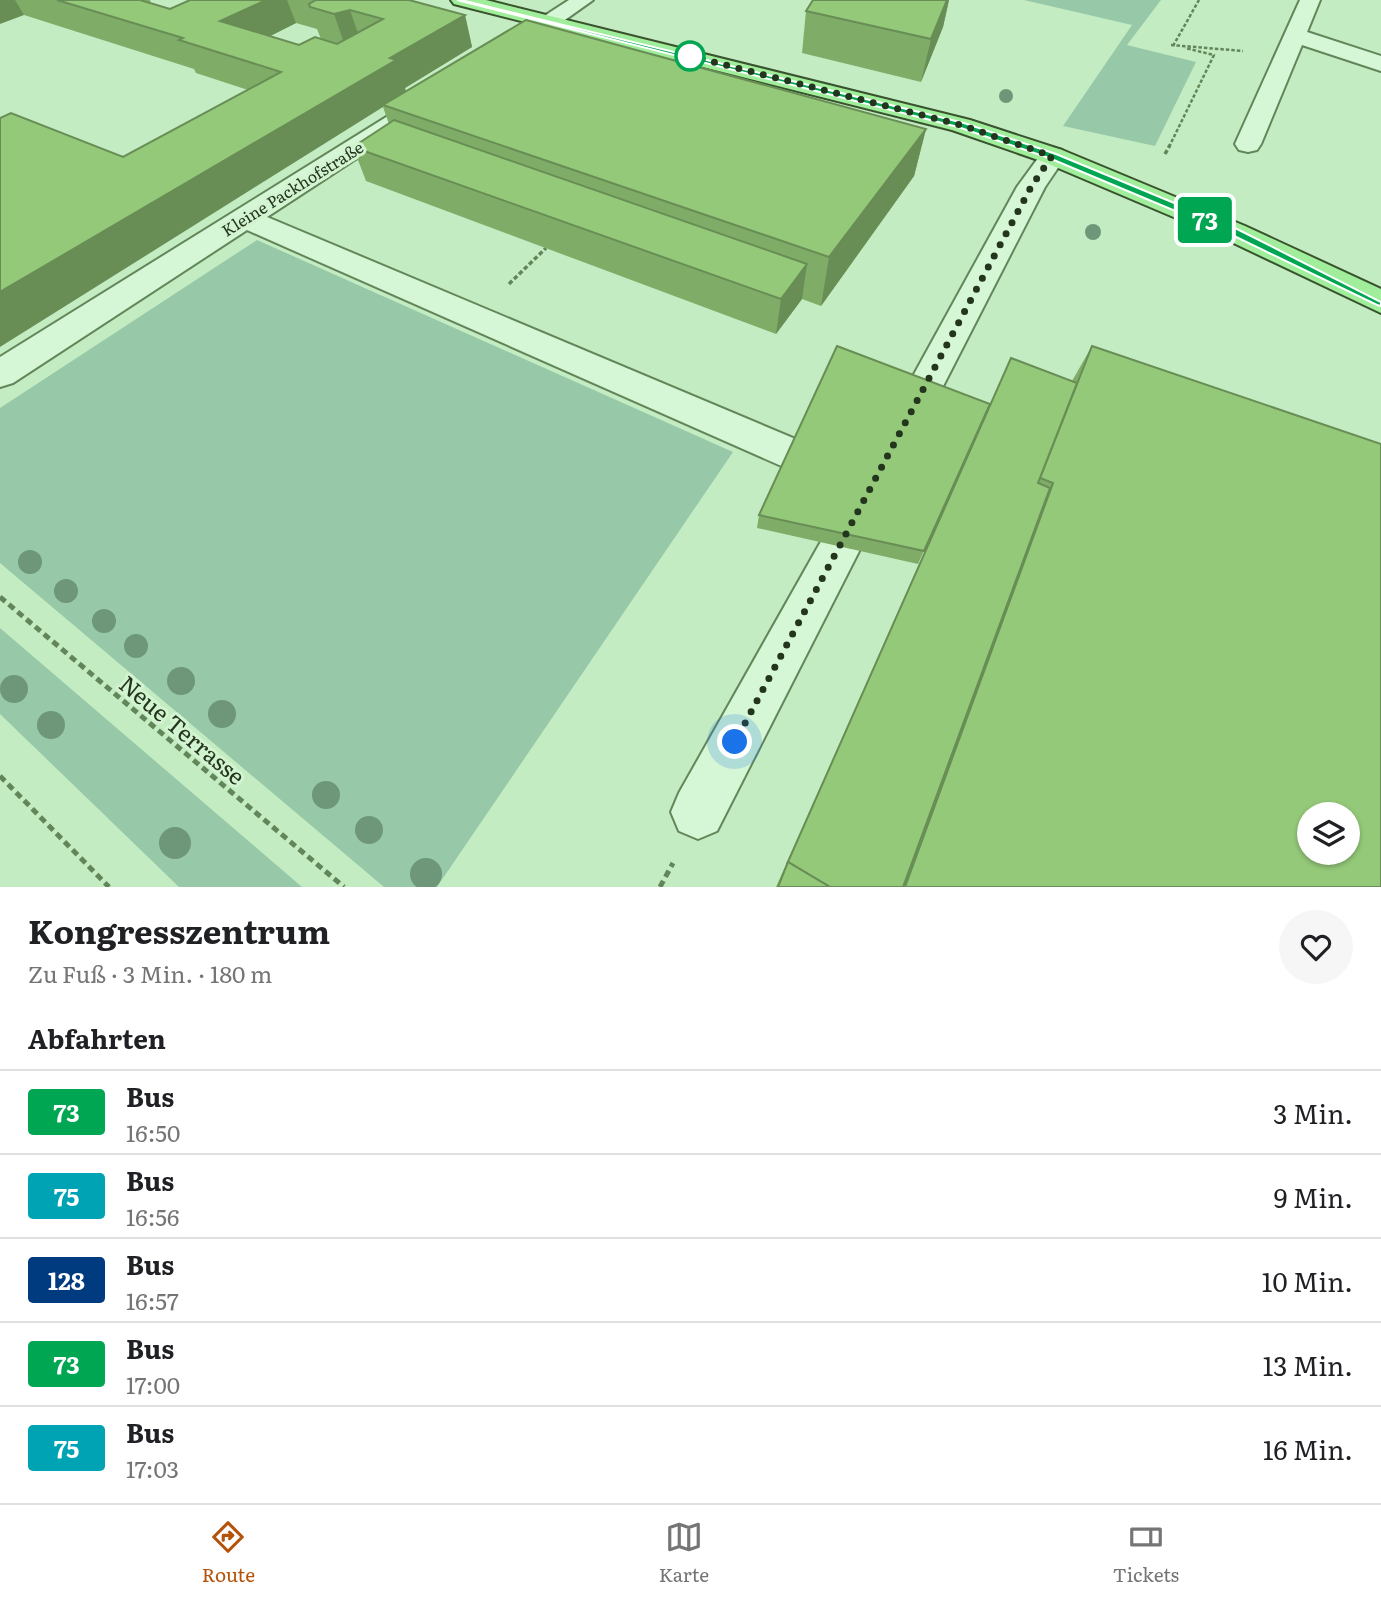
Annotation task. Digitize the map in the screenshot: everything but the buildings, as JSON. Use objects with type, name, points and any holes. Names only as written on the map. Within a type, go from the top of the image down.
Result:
[{"type":"main road","points":[[461,0],[961,125],[1052,156],[1234,232],[1381,302]]},
{"type":"street","points":[[486,64],[583,0]]},
{"type":"street","points":[[1248,144],[1310,0]]},
{"type":"street","points":[[1294,35],[1381,64]]},
{"type":"street","name":"Kleine Packhofstraße","points":[[0,374],[417,108]]},
{"type":"street","points":[[698,812],[1031,187],[1052,156]]},
{"type":"street","points":[[245,218],[882,469]]},
{"type":"path","points":[[1165,154],[1214,55],[1171,45],[1199,0]]},
{"type":"path","points":[[514,279],[547,248]]},
{"type":"path","name":"Neue Terrasse","points":[[0,597],[344,887]]},
{"type":"path","points":[[0,776],[109,887]]},
{"type":"green space","points":[[1024,0],[1161,0],[1127,45],[1196,62],[1155,146],[1063,126],[1132,25]]},
{"type":"green space","points":[[257,240],[733,452],[437,887],[384,887],[0,563],[0,408]]},
{"type":"green space","points":[[0,628],[302,887],[179,887],[0,714]]},
{"type":"bus line","name":"73","points":[[461,0],[961,125],[1052,156],[1234,232],[1381,302]]},
{"type":"route","points":[[690,56],[961,125],[1052,156],[1031,187],[735,742]]}]
